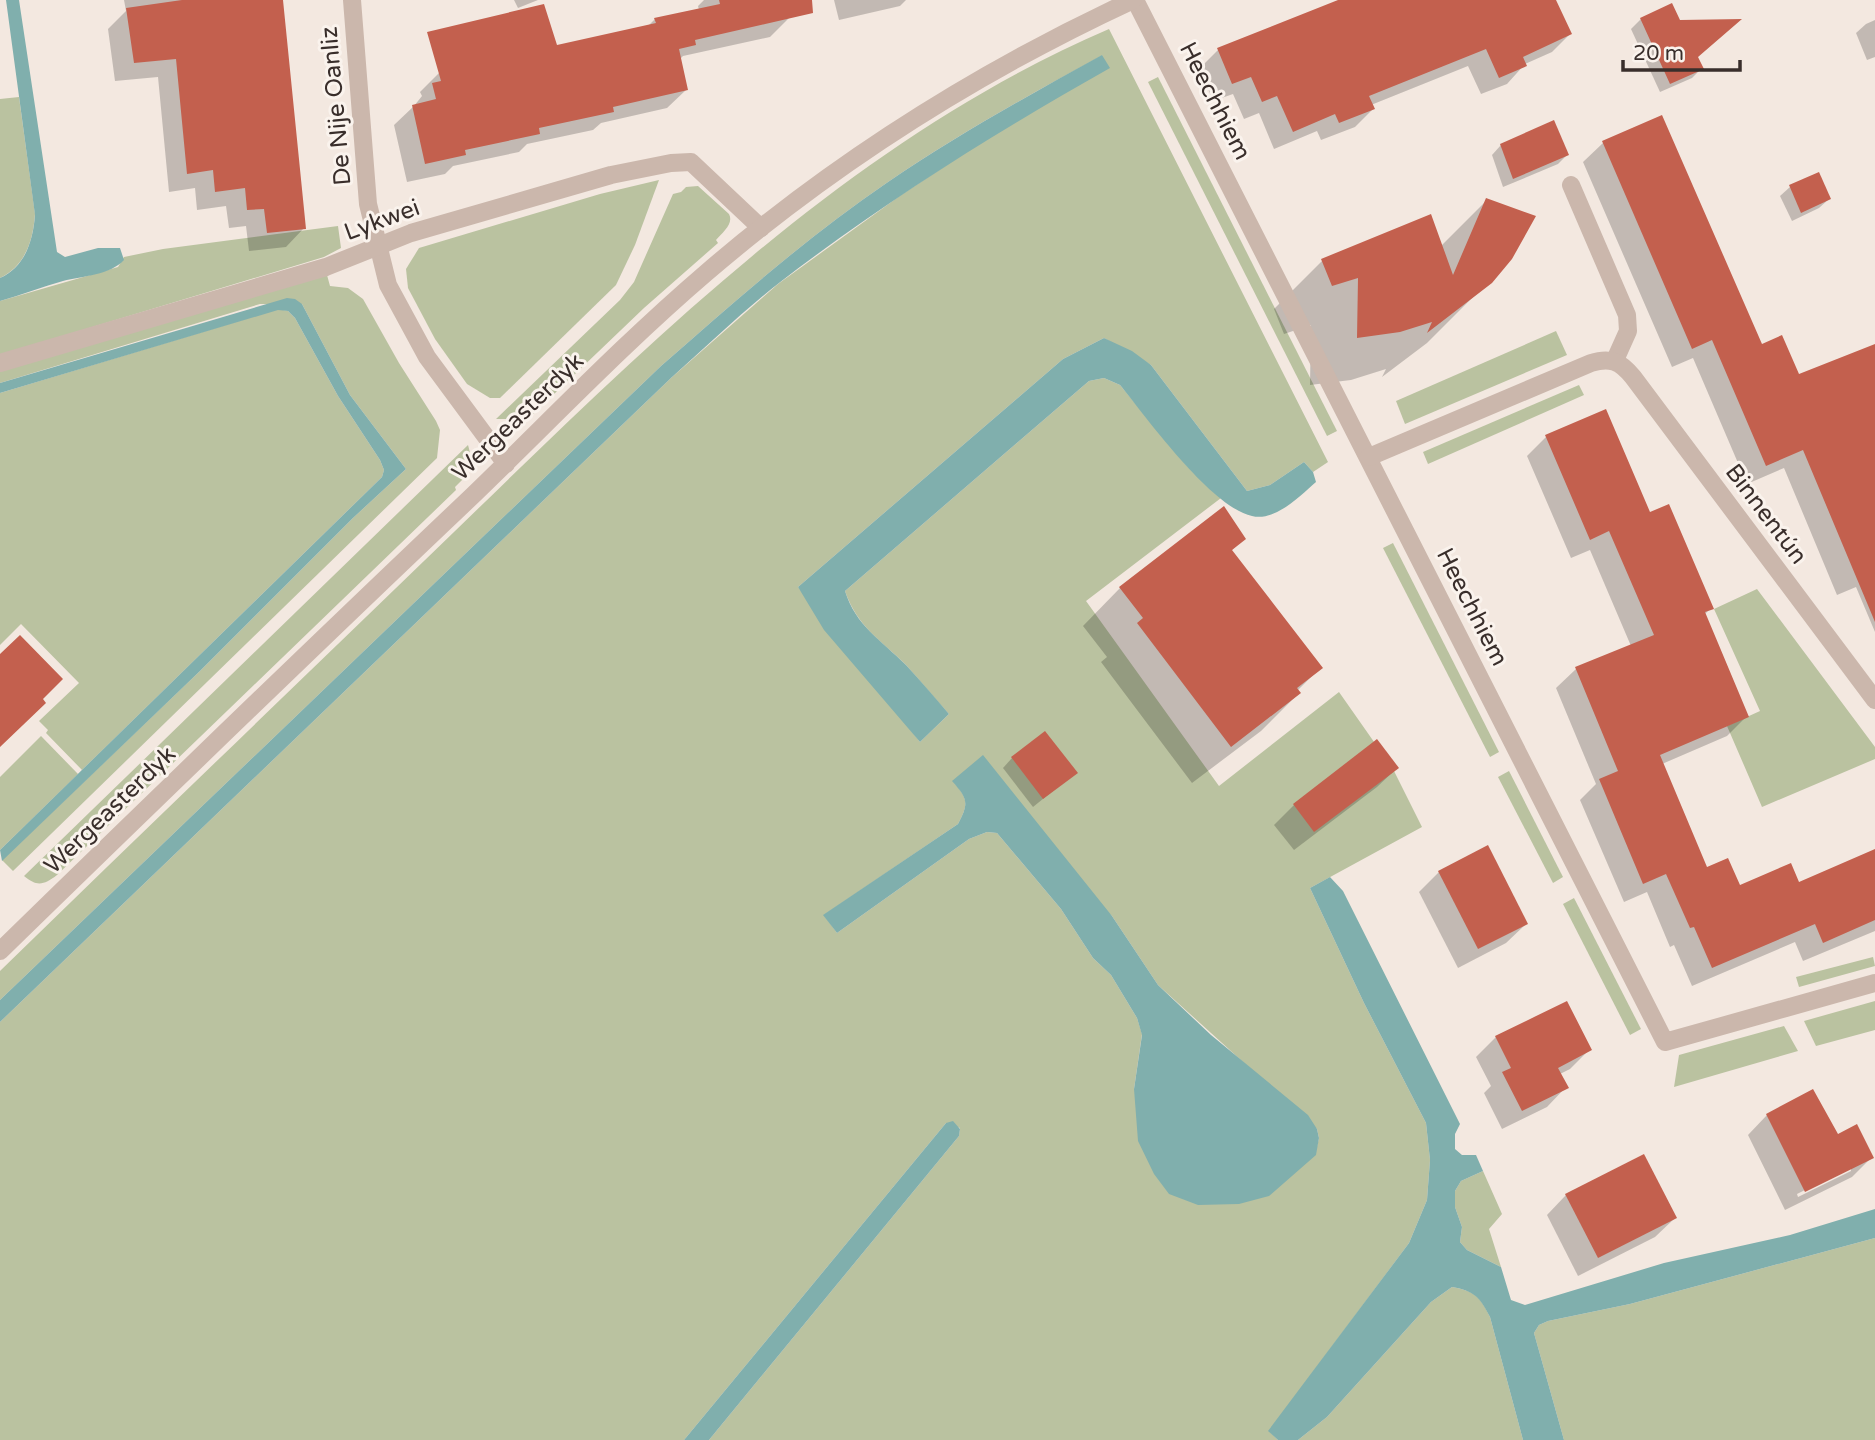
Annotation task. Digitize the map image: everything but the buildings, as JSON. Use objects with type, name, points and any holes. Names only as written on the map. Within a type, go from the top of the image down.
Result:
[{"type":"street","name":"De Nije Oanliz","points":[[352,0],[368,204],[388,285],[427,357],[506,464]]},
{"type":"street","name":"Wergeasterdyk","points":[[0,951],[655,319],[706,273],[830,175],[922,114],[1040,47],[1134,0]]},
{"type":"street","name":"Heechhiem","points":[[1134,0],[1665,1042],[1875,983]]},
{"type":"street","name":"Lykwei","points":[[0,363],[326,267],[411,233],[611,175],[671,163],[691,162],[761,228]]},
{"type":"street","points":[[1369,457],[1591,363],[1604,359],[1615,360],[1628,331],[1627,315],[1571,185]]},
{"type":"street","name":"Binnentún","points":[[1615,360],[1626,368],[1875,700]]},
{"type":"green space","points":[[1109,29],[1328,462],[1313,472],[1304,462],[1270,485],[1247,491],[1151,365],[1104,338],[1063,359],[798,587],[920,742],[949,714],[906,665],[863,624],[845,591],[1089,381],[1104,378],[1120,385],[1187,466],[1221,498],[1086,601],[1219,786],[1339,692],[1393,769],[1422,827],[1310,888],[1364,1003],[1426,1123],[1430,1160],[1427,1200],[1409,1243],[1269,1431],[1278,1440],[709,1440],[959,1136],[960,1128],[946,1123],[684,1440],[0,1440],[0,1022],[671,378],[778,284],[1103,55],[940,148],[858,203],[772,271],[661,366],[0,1000],[0,971],[528,460],[680,318],[759,250],[841,186],[926,127],[1015,74]],"holes":[[[953,781],[1112,916],[1158,985],[1317,1129],[1319,1138],[1315,1155],[1134,1089],[1142,1034],[1137,1018],[1111,975],[1093,958],[1061,909],[997,833],[987,832],[969,839],[837,933],[824,915],[958,824],[965,801]]]},
{"type":"green space","points":[[1158,77],[1337,431],[1327,436],[1148,82]]},
{"type":"green space","points":[[19,97],[35,214],[30,243],[22,260],[0,278],[0,99]]},
{"type":"green space","points":[[659,180],[635,245],[616,285],[500,398],[490,398],[467,384],[435,339],[408,288],[406,269],[419,248],[600,194]]},
{"type":"green space","points":[[698,186],[729,214],[729,225],[716,240],[718,243],[644,308],[528,419],[496,419],[620,300],[634,282],[673,194],[686,187]]},
{"type":"green space","points":[[338,226],[341,248],[324,257],[0,355],[0,301],[118,267],[124,257],[163,249]]},
{"type":"green space","points":[[327,275],[330,286],[348,288],[363,299],[436,421],[440,430],[437,458],[13,871],[2,860],[406,469],[350,395],[302,304],[260,304],[0,383],[0,371]]},
{"type":"green space","points":[[278,309],[288,311],[295,318],[338,396],[380,460],[384,470],[382,477],[82,770],[46,733],[48,730],[39,721],[79,683],[21,624],[0,645],[0,393]]},
{"type":"green space","points":[[1556,331],[1567,355],[1405,424],[1396,401]]},
{"type":"green space","points":[[1579,385],[1584,395],[1428,464],[1423,452]]},
{"type":"green space","points":[[468,445],[470,463],[465,472],[467,475],[455,487],[456,490],[57,875],[41,883],[33,882],[24,876]]},
{"type":"green space","points":[[1393,543],[1499,752],[1490,757],[1383,548]]},
{"type":"green space","points":[[1757,589],[1875,747],[1875,759],[1762,807],[1727,726],[1760,711],[1714,609]]},
{"type":"green space","points":[[41,736],[78,774],[0,850],[0,777]]},
{"type":"green space","points":[[1509,771],[1563,877],[1553,883],[1498,777]]},
{"type":"green space","points":[[1574,898],[1641,1029],[1630,1035],[1563,904]]},
{"type":"green space","points":[[1873,957],[1875,966],[1799,987],[1796,977]]},
{"type":"green space","points":[[1875,1001],[1875,1030],[1816,1046],[1804,1021]]},
{"type":"green space","points":[[1784,1026],[1798,1051],[1674,1087],[1679,1055]]},
{"type":"green space","points":[[1483,1171],[1502,1214],[1489,1229],[1501,1267],[1467,1250],[1460,1242],[1462,1227],[1455,1207],[1455,1191],[1461,1181]]},
{"type":"green space","points":[[1875,1238],[1875,1440],[1564,1440],[1534,1333],[1539,1325],[1630,1304]]},
{"type":"green space","points":[[1452,1287],[1466,1290],[1476,1296],[1490,1317],[1523,1440],[1298,1440],[1327,1417],[1431,1302]]},
{"type":"water","points":[[6,0],[19,0],[57,252],[65,257],[98,248],[120,248],[124,260],[104,272],[63,281],[0,301],[0,278],[22,260],[30,243],[35,215]]},
{"type":"water","points":[[1102,55],[1110,68],[982,143],[859,224],[738,317],[671,378],[0,1022],[0,1000],[661,366],[772,271],[858,203],[967,132]]},
{"type":"water","points":[[287,298],[302,304],[350,395],[406,469],[2,861],[0,850],[382,477],[384,470],[338,396],[295,318],[288,311],[278,310],[0,393],[0,383]]},
{"type":"water","points":[[1104,338],[1132,351],[1151,365],[1247,491],[1270,485],[1304,462],[1313,472],[1316,482],[1287,506],[1270,515],[1252,516],[1236,509],[1218,496],[1181,460],[1120,385],[1104,378],[1089,381],[845,591],[863,623],[906,665],[949,714],[920,742],[824,630],[798,587],[1063,359]]},
{"type":"water","points":[[983,755],[1112,916],[1158,985],[1211,1035],[1308,1115],[1319,1138],[1316,1155],[1269,1196],[1239,1204],[1198,1205],[1169,1194],[1154,1174],[1138,1141],[1134,1089],[1142,1035],[1137,1018],[1111,975],[1093,958],[1061,909],[997,833],[987,832],[969,839],[837,933],[823,915],[958,824],[965,801],[952,781]]},
{"type":"water","points":[[1330,877],[1343,891],[1460,1124],[1455,1134],[1455,1149],[1462,1155],[1476,1155],[1483,1171],[1461,1181],[1455,1191],[1455,1207],[1462,1227],[1460,1242],[1467,1250],[1501,1267],[1511,1300],[1525,1305],[1664,1263],[1790,1235],[1875,1209],[1875,1238],[1630,1304],[1539,1325],[1534,1333],[1564,1440],[1523,1440],[1490,1317],[1476,1296],[1452,1287],[1431,1302],[1327,1417],[1298,1440],[1278,1440],[1268,1431],[1409,1243],[1427,1200],[1430,1160],[1426,1123],[1364,1003],[1310,888]]},
{"type":"water","points":[[953,1121],[960,1129],[959,1136],[709,1440],[684,1440],[946,1123]]}]
